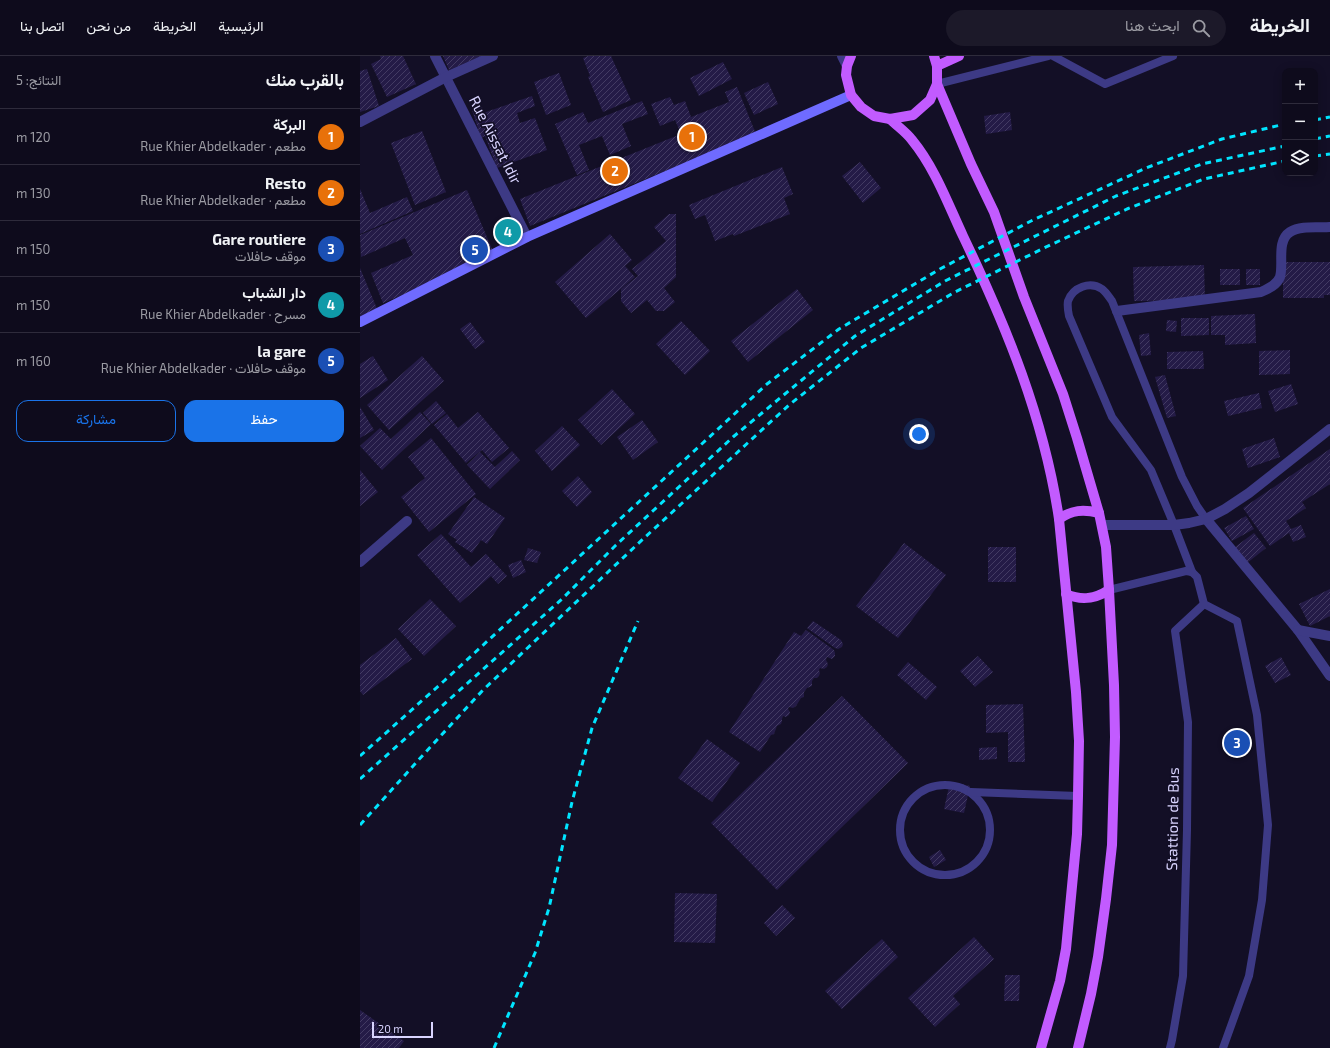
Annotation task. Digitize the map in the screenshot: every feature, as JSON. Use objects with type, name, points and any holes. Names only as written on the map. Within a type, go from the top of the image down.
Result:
[{"type":"main road","points":[[851,56],[847,66],[846,75],[851,95],[861,107],[874,116],[890,119],[913,115],[930,100],[937,84]]},
{"type":"main road","points":[[934,56],[937,66],[937,84],[971,164],[994,212],[1024,297],[1063,394],[1102,526],[1110,590],[1114,685],[1115,737],[1112,845],[1098,957],[1078,1048]]},
{"type":"main road","points":[[937,66],[959,56]]},
{"type":"main road","points":[[360,322],[527,237],[851,95]]},
{"type":"main road","points":[[890,119],[912,139],[928,163],[991,294],[1015,352],[1034,409],[1051,471],[1059,519],[1076,692],[1079,741],[1078,796],[1076,840],[1066,949],[1060,981],[1041,1048]]},
{"type":"main road","points":[[1059,519],[1074,511],[1082,510],[1099,513]]},
{"type":"main road","points":[[1066,594],[1074,598],[1093,598],[1110,590]]},
{"type":"street","name":"Rue Aissat Idir","points":[[435,56],[527,237]]},
{"type":"street","points":[[360,122],[446,77],[493,56]]},
{"type":"street","points":[[842,56],[847,66]]},
{"type":"street","points":[[1117,311],[1261,292],[1272,287],[1280,278],[1283,242],[1289,233],[1302,228],[1330,227]]},
{"type":"street","points":[[1102,526],[1189,524],[1206,519],[1225,509],[1249,493],[1330,429]]},
{"type":"street","points":[[1206,519],[1298,630],[1330,676]]},
{"type":"street","points":[[360,562],[407,521]]},
{"type":"street","points":[[1298,630],[1330,636]]},
{"type":"lane","points":[[937,84],[1048,56]]},
{"type":"lane","points":[[1053,56],[1105,84],[1173,56]]},
{"type":"lane","points":[[1206,519],[1196,506],[1182,477],[1117,311],[1108,295],[1102,289],[1087,285],[1079,288],[1073,293],[1069,300],[1069,316],[1107,408],[1151,470],[1192,572],[1197,577],[1204,604],[1237,621],[1257,715],[1268,825],[1262,900],[1249,976],[1223,1048]]},
{"type":"lane","points":[[1110,590],[1180,572],[1192,572]]},
{"type":"lane","name":"Stattion de Bus","points":[[1170,1048],[1183,976],[1187,830],[1188,722],[1175,631],[1204,604]]},
{"type":"lane","points":[[971,792],[981,803],[988,816],[991,830],[988,845],[980,858],[970,868],[956,874],[941,874],[926,870],[914,862],[905,850],[901,836],[901,821],[906,808],[915,796],[928,788],[942,785],[957,786],[971,792],[1078,796]]},
{"type":"building","points":[[380,56],[403,56],[416,84],[387,97],[371,64],[381,59]]},
{"type":"building","points":[[443,56],[481,56],[449,70]]},
{"type":"building","points":[[588,56],[611,56],[631,100],[603,112],[588,77],[590,76],[583,58]]},
{"type":"building","points":[[723,62],[732,79],[699,96],[690,78]]},
{"type":"building","points":[[367,69],[379,106],[360,112],[360,71]]},
{"type":"building","points":[[559,73],[571,105],[546,115],[534,82]]},
{"type":"building","points":[[768,82],[778,104],[754,115],[744,93]]},
{"type":"building","points":[[737,87],[756,134],[530,226],[520,199],[681,134],[675,120],[660,126],[651,104],[670,97],[674,105],[685,101],[691,117],[729,102],[725,92]]},
{"type":"building","points":[[532,96],[535,106],[517,113],[520,123],[535,118],[547,150],[497,168],[485,136],[481,138],[472,110],[482,107],[483,113]]},
{"type":"building","points":[[642,101],[648,114],[622,124],[631,146],[610,155],[602,136],[579,145],[589,170],[577,175],[555,124],[583,112],[588,123]]},
{"type":"building","points":[[1010,112],[1012,130],[986,134],[984,116]]},
{"type":"building","points":[[422,131],[446,192],[415,205],[391,143]]},
{"type":"building","points":[[860,162],[881,188],[863,203],[842,176]]},
{"type":"building","points":[[782,167],[793,194],[784,198],[790,214],[734,236],[733,234],[715,241],[705,215],[695,219],[689,205]]},
{"type":"building","points":[[360,189],[370,213],[407,197],[413,211],[360,234]]},
{"type":"building","points":[[467,190],[495,256],[383,303],[371,273],[413,255],[405,238],[361,257],[360,235]]},
{"type":"building","points":[[669,214],[676,214],[676,277],[664,288],[675,302],[664,311],[656,311],[647,300],[631,313],[621,301],[621,289],[638,276],[632,269],[666,241],[654,227]]},
{"type":"building","points":[[610,234],[632,260],[625,266],[635,277],[586,318],[555,282]]},
{"type":"building","points":[[1283,262],[1330,262],[1330,295],[1324,295],[1324,298],[1283,298]]},
{"type":"building","points":[[1204,265],[1205,300],[1134,301],[1133,267]]},
{"type":"building","points":[[360,268],[378,311],[360,318]]},
{"type":"building","points":[[1220,269],[1240,269],[1240,285],[1220,285]]},
{"type":"building","points":[[1246,269],[1260,269],[1260,285],[1246,285]]},
{"type":"building","points":[[797,289],[813,310],[748,362],[731,341]]},
{"type":"building","points":[[1255,314],[1256,343],[1225,345],[1225,335],[1211,335],[1211,316]]},
{"type":"building","points":[[1181,318],[1209,318],[1209,335],[1181,336]]},
{"type":"building","points":[[1167,320],[1177,321],[1176,332],[1166,331]]},
{"type":"building","points":[[681,321],[710,351],[685,375],[656,344]]},
{"type":"building","points":[[470,322],[485,342],[475,349],[460,329]]},
{"type":"building","points":[[1149,333],[1151,355],[1141,356],[1139,335]]},
{"type":"building","points":[[1290,350],[1290,374],[1259,375],[1259,351]]},
{"type":"building","points":[[1203,351],[1204,369],[1167,369],[1167,352]]},
{"type":"building","points":[[373,356],[388,380],[360,398],[360,364]]},
{"type":"building","points":[[422,356],[444,381],[389,430],[367,405]]},
{"type":"building","points":[[1165,375],[1176,416],[1167,418],[1155,377]]},
{"type":"building","points":[[1291,384],[1298,404],[1275,412],[1268,391]]},
{"type":"building","points":[[612,389],[635,414],[601,445],[578,420]]},
{"type":"building","points":[[1259,393],[1262,408],[1228,416],[1224,401]]},
{"type":"building","points":[[436,401],[446,413],[432,424],[423,413]]},
{"type":"building","points":[[360,407],[374,430],[360,438]]},
{"type":"building","points":[[420,412],[431,424],[382,470],[360,446],[380,428],[391,439]]},
{"type":"building","points":[[478,412],[509,448],[492,462],[482,450],[466,463],[434,425],[447,414],[458,428]]},
{"type":"building","points":[[642,420],[658,442],[633,460],[617,437]]},
{"type":"building","points":[[562,426],[580,445],[552,471],[535,451]]},
{"type":"building","points":[[431,438],[476,494],[429,532],[401,497],[425,478],[408,457]]},
{"type":"building","points":[[1274,438],[1280,457],[1248,468],[1242,449]]},
{"type":"building","points":[[1330,449],[1330,484],[1302,502],[1306,508],[1286,521],[1291,529],[1301,525],[1306,537],[1293,542],[1289,533],[1270,546],[1243,508]]},
{"type":"building","points":[[512,451],[520,460],[490,489],[467,465],[480,452],[495,467]]},
{"type":"building","points":[[360,470],[378,492],[360,506]]},
{"type":"building","points":[[578,476],[592,492],[577,507],[562,491]]},
{"type":"building","points":[[474,497],[505,518],[487,544],[481,540],[472,553],[455,542],[457,540],[448,534]]},
{"type":"building","points":[[1246,516],[1254,529],[1232,541],[1224,528]]},
{"type":"building","points":[[1254,533],[1266,548],[1247,563],[1235,547]]},
{"type":"building","points":[[441,534],[471,567],[486,554],[507,576],[498,584],[491,576],[460,603],[417,555]]},
{"type":"building","points":[[904,543],[946,575],[898,638],[856,606]]},
{"type":"building","points":[[988,547],[1016,547],[1016,582],[988,582]]},
{"type":"building","points":[[528,548],[541,552],[537,563],[524,560]]},
{"type":"building","points":[[521,560],[526,572],[513,578],[508,565]]},
{"type":"building","points":[[1330,589],[1330,616],[1310,626],[1299,604]]},
{"type":"building","points":[[430,599],[456,626],[424,656],[398,629]]},
{"type":"building","points":[[813,621],[841,640],[843,644],[842,647],[838,649],[835,648],[807,628]]},
{"type":"building","points":[[806,630],[834,650],[835,656],[832,659],[827,657],[827,667],[824,669],[820,668],[819,676],[814,678],[812,681],[812,686],[807,688],[804,692],[804,697],[801,698],[796,706],[793,708],[789,707],[789,715],[786,717],[783,716],[781,724],[777,726],[774,734],[771,735],[760,752],[729,732],[794,632],[801,636]]},
{"type":"building","points":[[396,638],[412,659],[363,695],[360,691],[360,665]]},
{"type":"building","points":[[978,656],[993,672],[975,687],[960,671]]},
{"type":"building","points":[[1281,657],[1291,675],[1275,683],[1265,666]]},
{"type":"building","points":[[908,662],[937,687],[926,700],[897,675]]},
{"type":"building","points":[[842,696],[908,763],[777,890],[711,823]]},
{"type":"building","points":[[1023,704],[1025,762],[1008,762],[1008,732],[986,733],[986,705]]},
{"type":"building","points":[[707,739],[740,763],[712,802],[678,778]]},
{"type":"building","points":[[997,747],[997,759],[979,760],[979,748]]},
{"type":"building","points":[[950,782],[970,786],[964,813],[944,809]]},
{"type":"building","points":[[940,850],[946,860],[934,867],[929,857]]},
{"type":"building","points":[[675,893],[717,894],[715,943],[674,942]]},
{"type":"building","points":[[782,905],[795,918],[776,936],[764,923]]},
{"type":"building","points":[[974,937],[994,959],[953,996],[960,1004],[935,1027],[908,998]]},
{"type":"building","points":[[882,939],[898,957],[842,1009],[825,991]]},
{"type":"building","points":[[1005,975],[1020,975],[1019,1001],[1004,1001]]},
{"type":"building","points":[[360,1010],[404,1041],[399,1048],[360,1048]]},
{"type":"railway","points":[[1318,119],[1330,117]]},
{"type":"railway","points":[[360,756],[444,681],[767,384],[839,329],[940,269],[1031,221],[1146,168],[1222,139],[1282,125]]},
{"type":"railway","points":[[1318,138],[1330,136]]},
{"type":"railway","points":[[360,779],[562,599],[616,545],[733,437],[855,336],[945,281],[1116,196],[1202,164],[1282,147]]},
{"type":"railway","points":[[1318,156],[1330,154]]},
{"type":"railway","points":[[360,825],[483,690],[643,539],[789,405],[861,348],[955,292],[1127,209],[1204,179],[1282,162]]},
{"type":"railway","points":[[494,1048],[535,953],[549,908],[572,802],[592,728],[638,621]]},
{"type":"place","name":"البركة","points":[[692,137]]},
{"type":"place","name":"Resto","points":[[615,171]]},
{"type":"place","name":"دار الشباب","points":[[508,232]]},
{"type":"place","name":"la gare","points":[[475,250]]},
{"type":"place","name":"Gare routiere","points":[[1237,743]]}]
